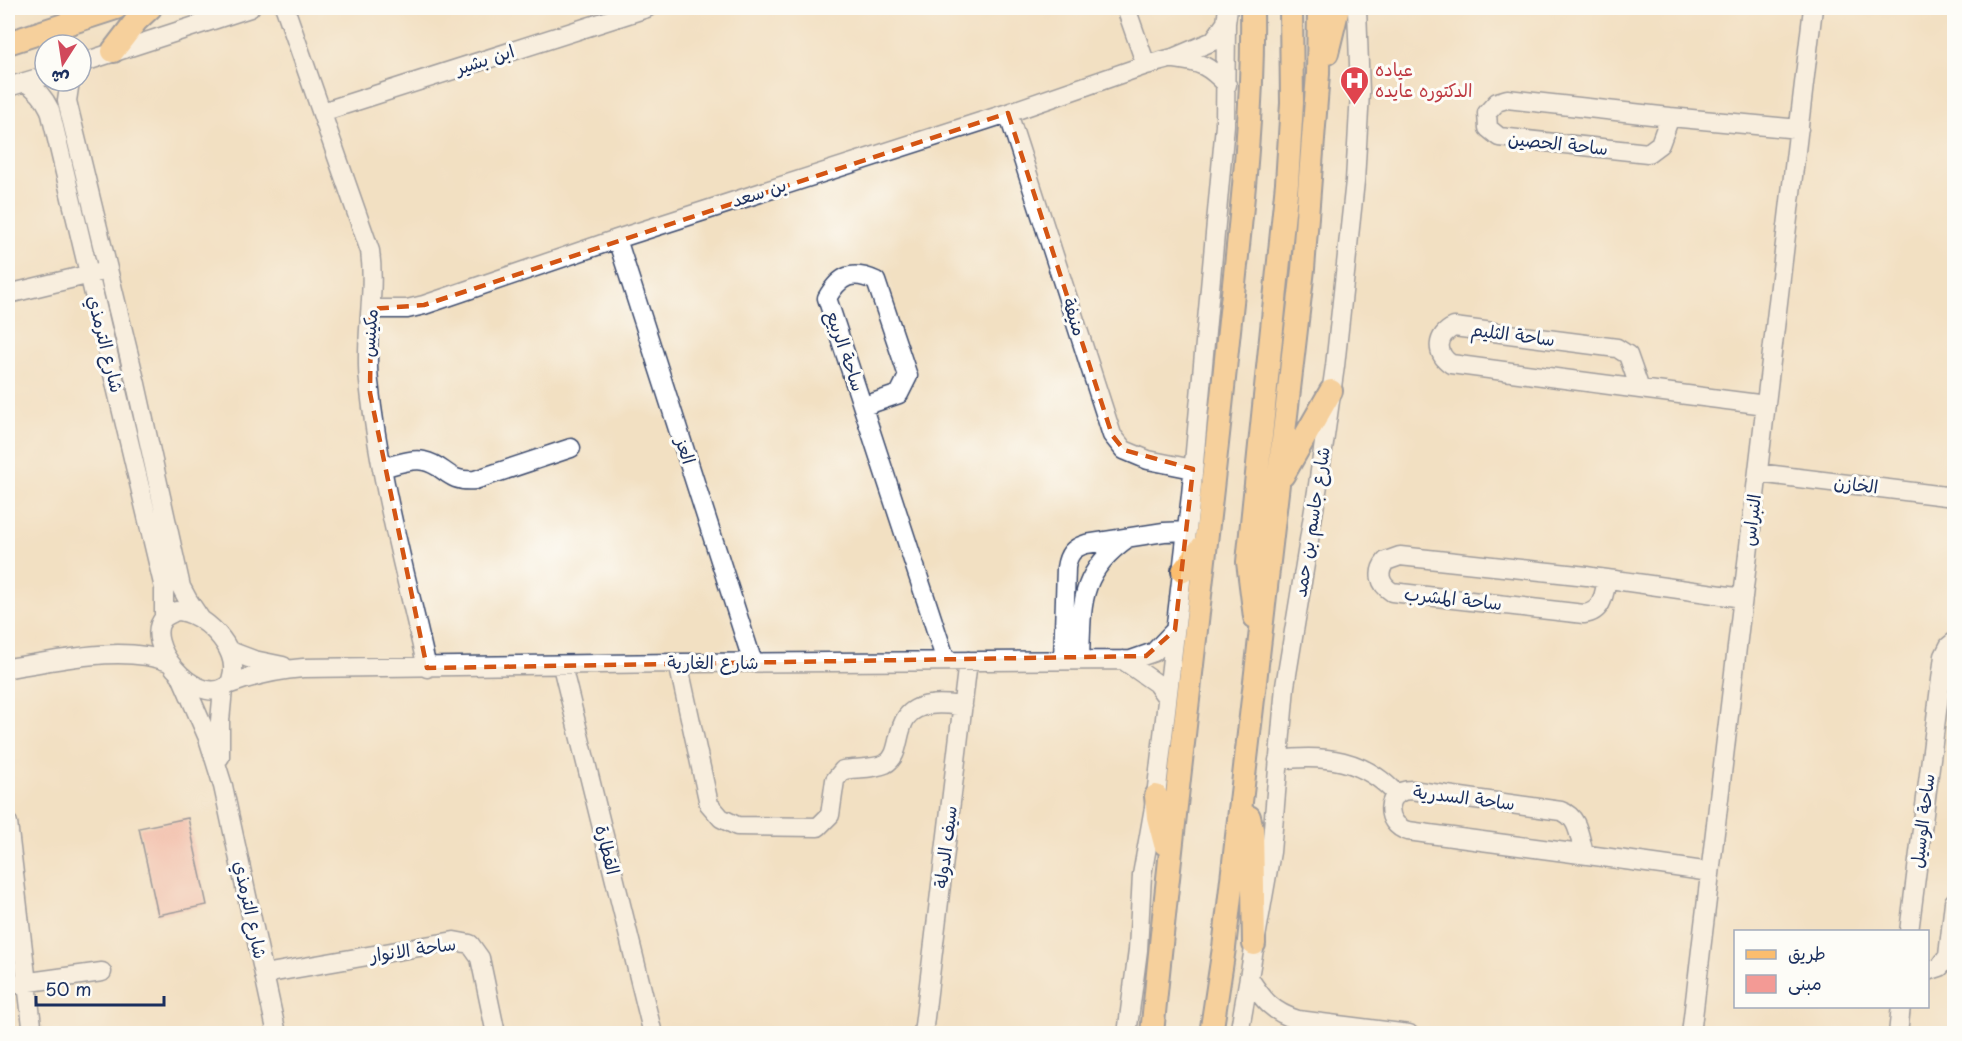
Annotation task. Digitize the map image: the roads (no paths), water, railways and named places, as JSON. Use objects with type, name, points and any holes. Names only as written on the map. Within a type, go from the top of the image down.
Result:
[{"type":"main road","points":[[8,43],[116,8]]},
{"type":"main road","points":[[113,51],[136,21],[150,8]]},
{"type":"main road","points":[[1152,1034],[1197,536],[1246,163],[1253,48],[1252,8]]},
{"type":"main road","points":[[1260,639],[1252,605],[1248,562],[1287,183],[1292,103],[1291,8]]},
{"type":"main road","name":"شارع جاسم بن حمد","points":[[1211,1034],[1224,948],[1303,269],[1318,74],[1319,8]]},
{"type":"main road","points":[[1318,74],[1328,48],[1338,8]]},
{"type":"main road","points":[[1277,487],[1331,391]]},
{"type":"main road","points":[[1183,571],[1197,536]]},
{"type":"main road","points":[[1242,793],[1252,829],[1254,944]]},
{"type":"main road","points":[[1156,796],[1158,817],[1169,860]]},
{"type":"street","points":[[93,58],[250,8]]},
{"type":"street","name":"مكينس","points":[[285,8],[370,251],[373,270],[367,365],[382,468],[427,668]]},
{"type":"street","name":"ابن بشير","points":[[322,112],[647,8]]},
{"type":"street","points":[[1126,8],[1146,65]]},
{"type":"street","name":"شارع جاسم بن حمد","points":[[1239,1034],[1270,852],[1285,686],[1331,391],[1355,181],[1360,92],[1357,8]]},
{"type":"street","name":"النبراس","points":[[1691,1034],[1813,8]]},
{"type":"street","points":[[1071,660],[1074,604],[1067,560],[1071,552],[1078,546],[1086,544],[1164,532],[1197,536],[1193,469],[1225,125],[1227,15]]},
{"type":"street","name":"بن سعد","points":[[371,309],[389,310],[424,305],[617,239],[1173,58],[1212,41],[1227,15]]},
{"type":"street","points":[[1173,58],[1197,61],[1212,69],[1227,85]]},
{"type":"street","points":[[16,85],[33,80]]},
{"type":"street","name":"شارع الترمذي","points":[[16,85],[36,89],[45,99],[50,110],[164,588],[162,624]]},
{"type":"street","name":"شارع الترمذي","points":[[68,93],[67,101],[136,384],[181,587],[200,618]]},
{"type":"street","name":"ساحة الحصين","points":[[1670,117],[1660,144],[1648,153],[1499,138],[1491,132],[1486,119],[1493,105],[1507,99],[1799,129]]},
{"type":"street","name":"منيفة","points":[[1008,113],[1112,435],[1124,450],[1148,460],[1193,469]]},
{"type":"street","name":"العز","points":[[617,239],[753,663]]},
{"type":"street","points":[[8,294],[107,270]]},
{"type":"street","name":"ساحة الربيع","points":[[864,406],[899,394],[908,376],[876,281],[863,275],[847,276],[834,285],[827,298],[946,662]]},
{"type":"street","name":"ساحة الثليم","points":[[1640,389],[1628,355],[1617,348],[1454,327],[1443,335],[1439,344],[1443,358],[1456,366],[1766,405]]},
{"type":"street","points":[[382,468],[422,460],[463,482],[572,448]]},
{"type":"street","name":"الخازن","points":[[1758,473],[1954,494]]},
{"type":"street","points":[[1074,604],[1099,565],[1130,537]]},
{"type":"street","name":"ساحة المشرب","points":[[1607,579],[1600,606],[1591,613],[1584,614],[1392,592],[1382,583],[1380,574],[1386,561],[1400,556],[1607,579],[1743,598]]},
{"type":"street","points":[[1127,1034],[1138,950],[1142,875],[1156,796],[1183,571]]},
{"type":"street","points":[[8,668],[135,649],[176,611],[187,611],[200,618],[219,637],[230,651],[234,668],[227,686],[211,691],[201,689],[175,669],[148,656],[120,653]]},
{"type":"street","points":[[162,624],[163,650],[175,669]]},
{"type":"street","name":"شارع الغارية","points":[[230,651],[270,664],[303,668],[1123,660],[1139,658],[1154,652],[1175,630]]},
{"type":"street","name":"ساحة الوسيل","points":[[1909,930],[1944,656],[1954,642]]},
{"type":"street","points":[[1123,660],[1156,683],[1167,698]]},
{"type":"street","name":"سيف الدولة","points":[[923,1034],[969,661]]},
{"type":"street","points":[[678,663],[709,804],[721,818],[737,826],[818,827],[830,815],[835,780],[843,770],[884,764],[891,759],[904,719],[916,709],[930,705],[963,706]]},
{"type":"street","name":"القطارة","points":[[562,666],[653,1034]]},
{"type":"street","name":"شارع الغارية","points":[[227,686],[262,673],[303,668]]},
{"type":"street","name":"شارع الترمذي","points":[[175,669],[208,738],[223,786],[277,1034]]},
{"type":"street","name":"شارع الترمذي","points":[[223,786],[220,737],[227,686]]},
{"type":"street","points":[[1278,760],[1300,757],[1335,759],[1364,768],[1385,782],[1397,795]]},
{"type":"street","name":"ساحة السدرية","points":[[1584,853],[1576,823],[1568,813],[1561,811],[1411,790],[1397,795],[1391,803],[1390,813],[1394,823],[1402,830],[1535,849],[1584,853],[1710,872]]},
{"type":"street","points":[[8,823],[33,1034]]},
{"type":"street","points":[[1929,971],[1940,967],[1948,956],[1954,902]]},
{"type":"street","name":"ساحة الانوار","points":[[264,974],[454,941],[470,944],[480,958],[496,1034]]},
{"type":"street","points":[[8,986],[102,972]]},
{"type":"street","points":[[1250,978],[1261,997],[1279,1013],[1288,1017],[1367,1031],[1409,1034]]},
{"type":"street","points":[[1898,1034],[1901,1008]]},
{"type":"place","name":"عياده الدكتوره عايده","points":[[1354,106]]}]
